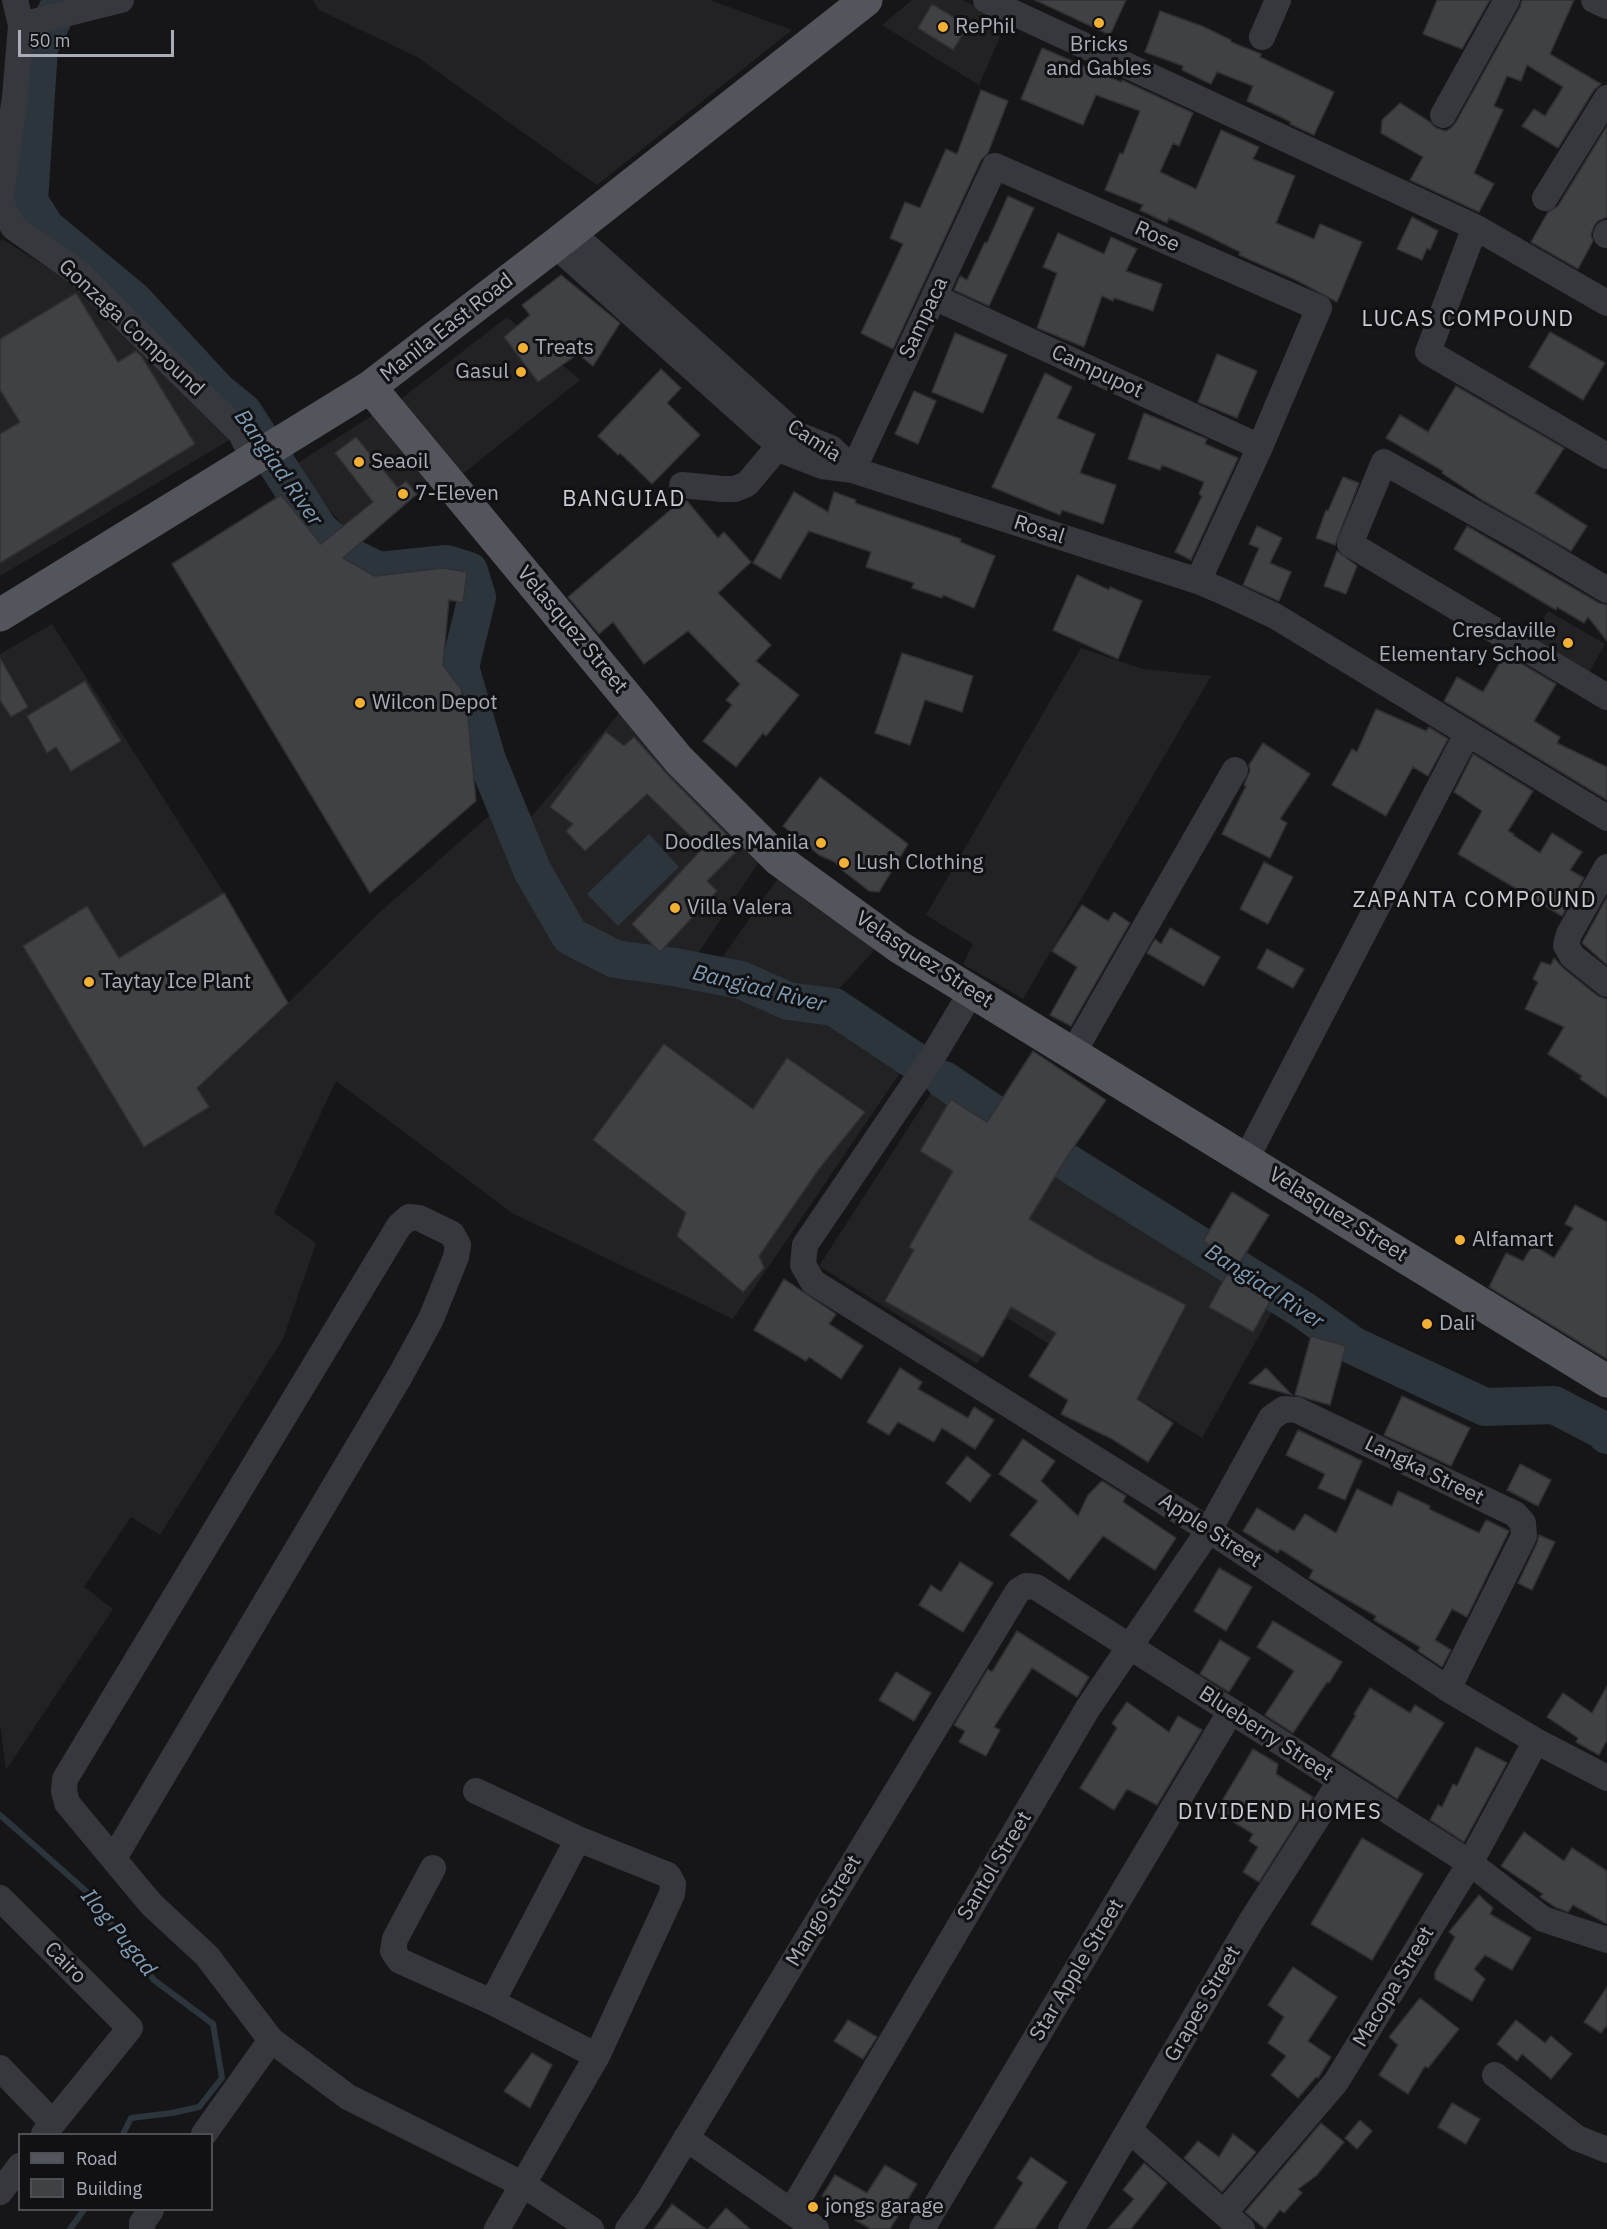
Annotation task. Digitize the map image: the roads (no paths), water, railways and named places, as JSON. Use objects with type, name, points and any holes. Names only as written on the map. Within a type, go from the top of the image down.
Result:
[{"type":"main road","name":"Manila East Road","points":[[0,615],[370,387],[866,0]]},
{"type":"main road","name":"Velasquez Street","points":[[370,387],[679,760],[779,860],[899,947],[1607,1382]]},
{"type":"street","name":"Gonzaga Compound","points":[[15,0],[21,25],[15,97],[0,201],[6,222],[77,272],[263,454]]},
{"type":"street","points":[[21,25],[121,0]]},
{"type":"street","points":[[986,0],[1475,227],[1607,303]]},
{"type":"street","points":[[1262,37],[1278,0]]},
{"type":"street","points":[[1443,115],[1506,0]]},
{"type":"street","points":[[1594,0],[1607,6]]},
{"type":"street","points":[[1545,198],[1607,98]]},
{"type":"street","name":"Sampaca","points":[[853,470],[995,166]]},
{"type":"street","name":"Rose","points":[[995,166],[1319,308],[1260,447]]},
{"type":"street","points":[[1475,227],[1428,351],[1607,456]]},
{"type":"street","name":"Camia","points":[[563,238],[786,452],[822,466],[853,470]]},
{"type":"street","name":"Camia","points":[[563,238],[796,434],[831,447],[853,470]]},
{"type":"street","name":"Campupot","points":[[934,297],[1260,447]]},
{"type":"street","points":[[682,484],[735,489],[747,483],[779,446]]},
{"type":"street","points":[[1197,581],[1260,447]]},
{"type":"street","points":[[1607,590],[1384,462],[1350,544],[1607,697]]},
{"type":"street","name":"Rosal","points":[[853,470],[1197,581],[1224,592],[1275,616],[1607,818]]},
{"type":"street","points":[[1246,1159],[1467,734]]},
{"type":"street","points":[[1073,1053],[1235,770]]},
{"type":"street","points":[[1607,867],[1569,934],[1566,945],[1572,956],[1607,984]]},
{"type":"street","name":"Apple Street","points":[[972,991],[933,1056],[805,1245],[802,1265],[813,1282],[1209,1530],[1448,1689],[1536,1741],[1607,1778]]},
{"type":"street","points":[[114,1858],[394,1386],[431,1319],[456,1257],[458,1245],[452,1234],[419,1218],[409,1217],[399,1226],[65,1779],[64,1791],[67,1803],[152,1904],[207,1956],[271,2040],[348,2097],[524,2185],[591,2229]]},
{"type":"street","name":"Langka Street","points":[[1209,1530],[1271,1418],[1284,1409],[1297,1410],[1515,1514],[1523,1523],[1524,1536],[1448,1689]]},
{"type":"street","name":"Santol Street","points":[[792,2210],[1088,1708],[1209,1530]]},
{"type":"street","name":"Blueberry Street","points":[[1018,1591],[1026,1586],[1036,1587],[1470,1863],[1543,1919],[1607,1940]]},
{"type":"street","name":"Mango Street","points":[[628,2229],[649,2200],[1018,1591]]},
{"type":"street","name":"Star Apple Street","points":[[922,2229],[1231,1711]]},
{"type":"street","name":"Macopa Street","points":[[1233,2221],[1336,2082],[1470,1863],[1536,1741]]},
{"type":"street","name":"Grapes Street","points":[[1071,2229],[1250,1923],[1340,1782]]},
{"type":"street","points":[[476,1791],[578,1839],[668,1875],[673,1884],[672,1894],[597,2056],[497,2229]]},
{"type":"street","points":[[492,2002],[578,1839]]},
{"type":"street","points":[[433,1868],[395,1939],[393,1950],[400,1961],[492,2002],[597,2056]]},
{"type":"street","name":"Cairo","points":[[0,1899],[130,2028],[48,2129]]},
{"type":"street","points":[[205,2133],[271,2040]]},
{"type":"street","points":[[0,2068],[48,2129]]},
{"type":"street","points":[[1495,2075],[1577,2138],[1607,2150]]},
{"type":"street","points":[[1129,2130],[1233,2221]]},
{"type":"street","points":[[686,2138],[792,2210],[816,2229]]},
{"type":"street","points":[[0,2192],[18,2169]]},
{"type":"street","points":[[142,2229],[142,2223],[150,2211]]},
{"type":"waterway","name":"Bangiad River","points":[[62,0],[39,48],[29,201],[46,228],[133,300],[217,391],[243,412],[320,531],[354,559],[379,571],[446,564],[469,571],[477,597],[460,667],[487,760],[532,870],[570,936],[615,959],[674,967],[741,980],[788,1001],[834,1007],[918,1063]]},
{"type":"waterway","name":"Bangiad River","points":[[944,1080],[1052,1153],[1303,1310],[1354,1346],[1485,1407],[1554,1405],[1606,1432],[1607,1435]]},
{"type":"waterway","name":"Ilog Pugad","points":[[0,1815],[86,1891],[154,1980],[213,2024],[222,2078],[199,2107],[131,2118],[124,2133]]},
{"type":"waterway","name":"Ilog Pugad","points":[[70,2229],[83,2211]]},
{"type":"place","name":"Bricks and Gables","points":[[1099,23]]},
{"type":"place","name":"RePhil","points":[[943,27]]},
{"type":"place","name":"Treats","points":[[523,348]]},
{"type":"place","name":"Gasul","points":[[521,372]]},
{"type":"place","name":"Seaoil","points":[[359,462]]},
{"type":"place","name":"7-Eleven","points":[[403,494]]},
{"type":"place","name":"Cresdaville Elementary School","points":[[1568,643]]},
{"type":"place","name":"Wilcon Depot","points":[[360,703]]},
{"type":"place","name":"Doodles Manila","points":[[821,843]]},
{"type":"place","name":"Lush Clothing","points":[[844,863]]},
{"type":"place","name":"Villa Valera","points":[[675,908]]},
{"type":"place","name":"Taytay Ice Plant","points":[[89,982]]},
{"type":"place","name":"Alfamart","points":[[1460,1240]]},
{"type":"place","name":"Dali","points":[[1427,1324]]},
{"type":"place","name":"jongs garage","points":[[813,2207]]},
{"type":"district","name":"LUCAS COMPOUND","points":[[1468,320]]},
{"type":"district","name":"BANGUIAD","points":[[624,500]]},
{"type":"district","name":"ZAPANTA COMPOUND","points":[[1475,901]]},
{"type":"district","name":"DIVIDEND HOMES","points":[[1280,1813]]}]
